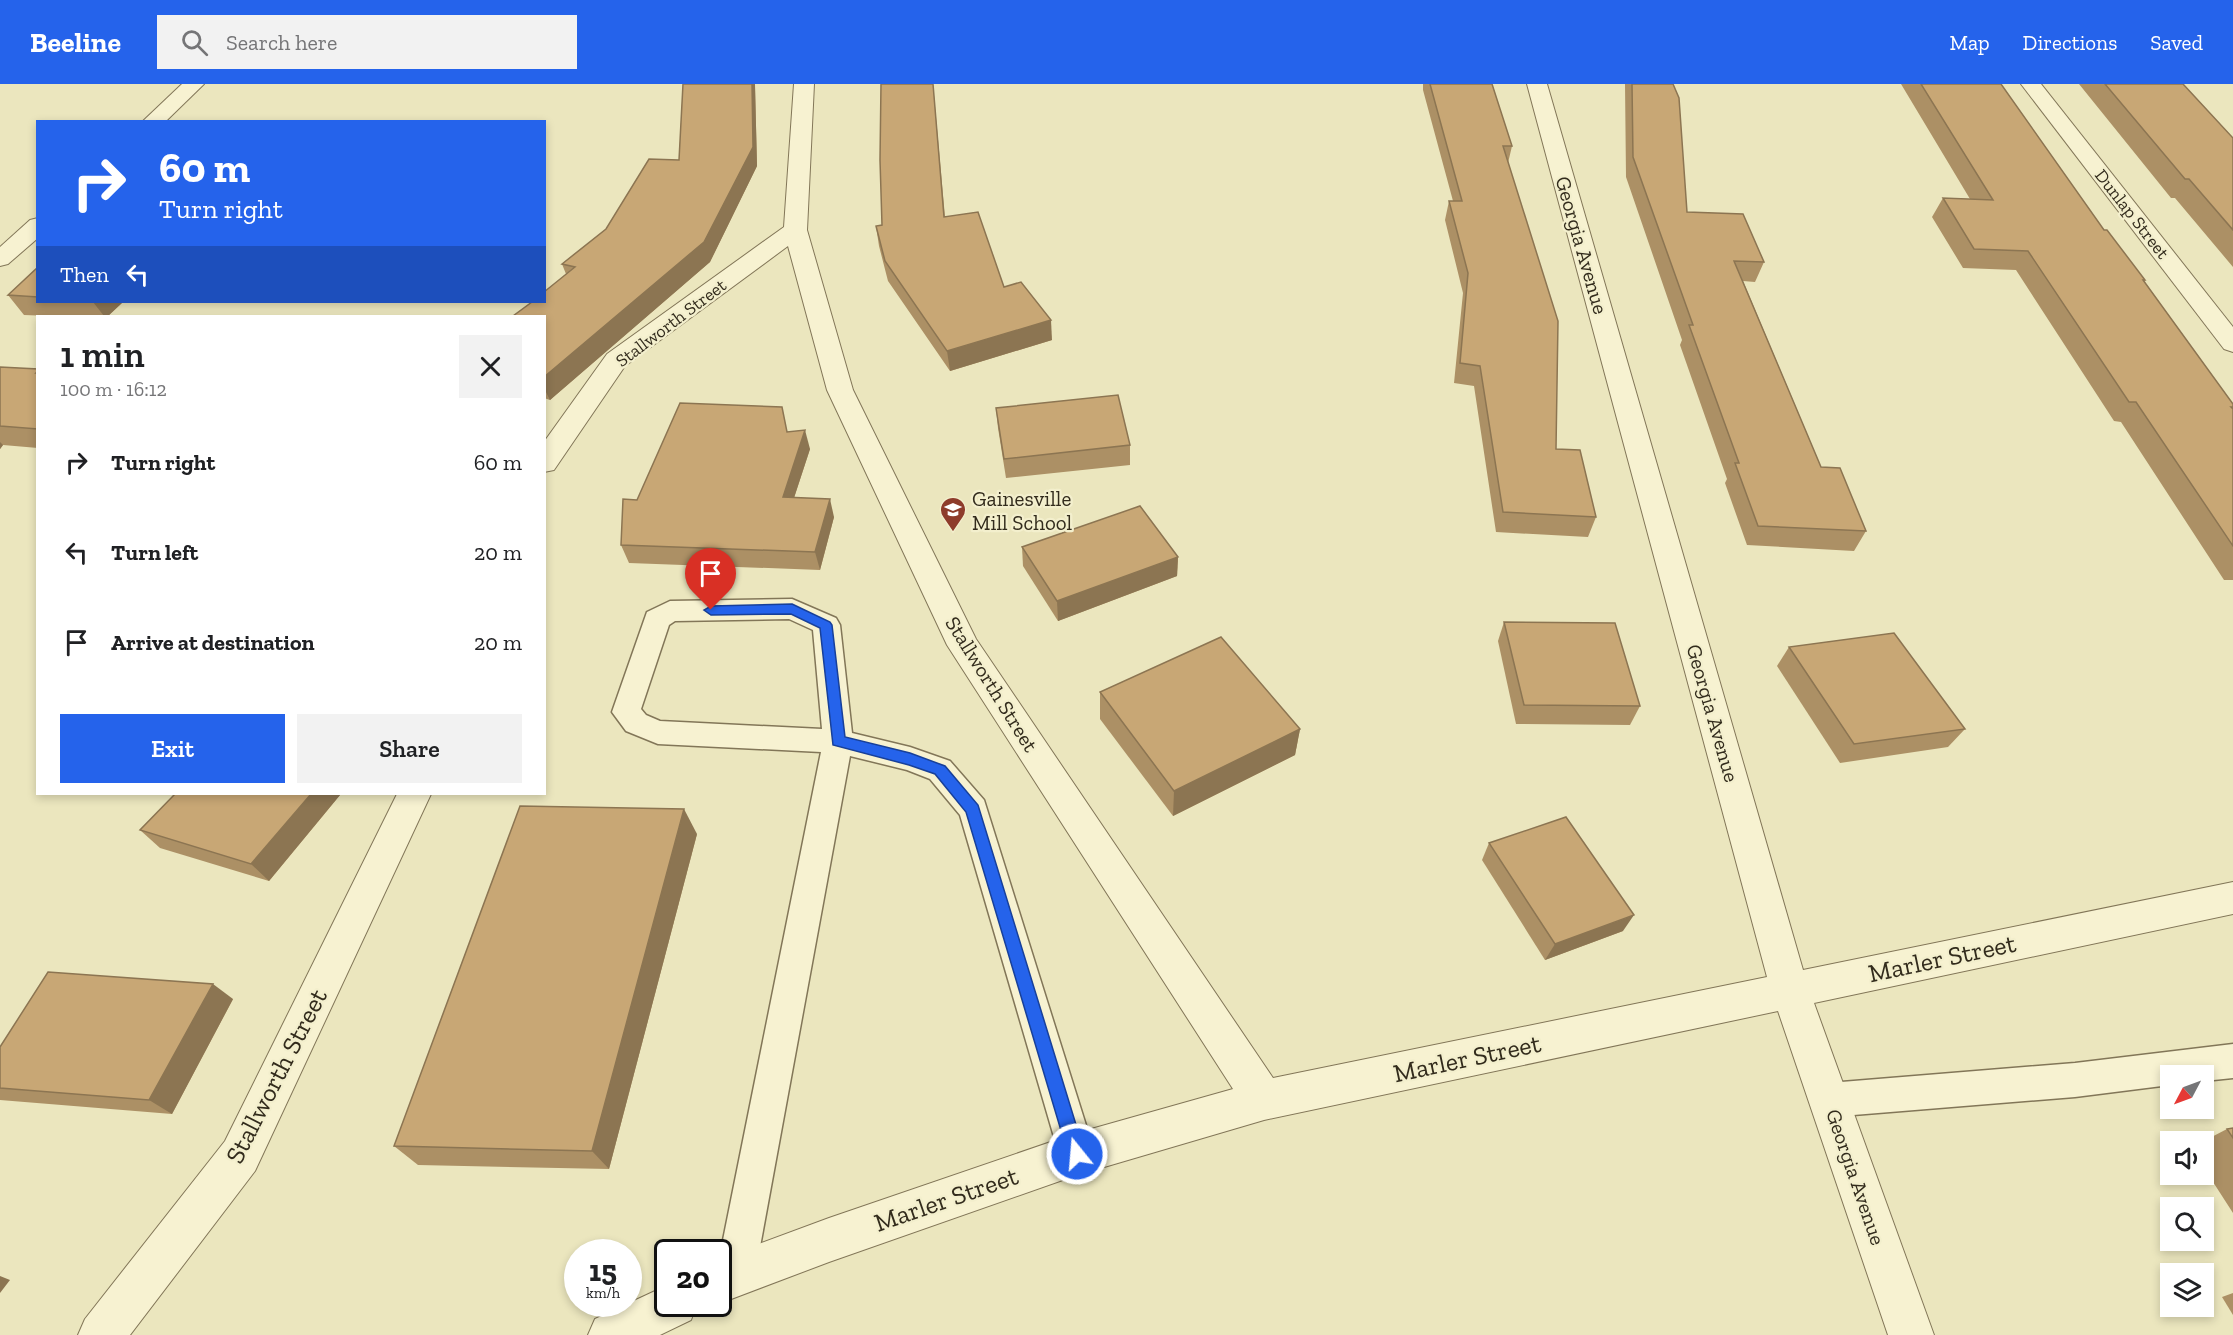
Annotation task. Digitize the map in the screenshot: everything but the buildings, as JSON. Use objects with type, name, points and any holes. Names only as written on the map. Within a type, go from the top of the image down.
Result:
[{"type":"street","points":[[154,120],[194,84]]},
{"type":"street","name":"Stallworth Street","points":[[804,84],[795,230],[840,390],[963,645],[1264,1100]]},
{"type":"street","name":"Georgia Avenue","points":[[1538,84],[1790,990],[1911,1335]]},
{"type":"street","name":"Dunlap Street","points":[[2031,84],[2233,344]]},
{"type":"street","points":[[0,259],[36,227]]},
{"type":"street","name":"Stallworth Street","points":[[546,460],[616,360],[795,230]]},
{"type":"street","name":"Stallworth Street","points":[[101,1335],[240,1156],[414,795]]},
{"type":"street","name":"Marler Street","points":[[732,1276],[1077,1154],[1264,1100],[2233,898]]},
{"type":"street","points":[[611,1335],[654,1314]]},
{"type":"lane","points":[[732,1254],[838,741],[826,625],[792,609],[670,611],[657,619],[626,712],[636,723],[658,732],[838,741],[910,759],[940,770],[973,809],[1077,1154]]},
{"type":"lane","points":[[1829,1100],[2075,1080],[2233,1061]]},
{"type":"place","name":"Gainesville Mill School","points":[[953,533]]},
{"type":"route","points":[[711,610],[792,609],[826,625],[838,741],[910,759],[940,770],[973,809],[1077,1154]]}]
